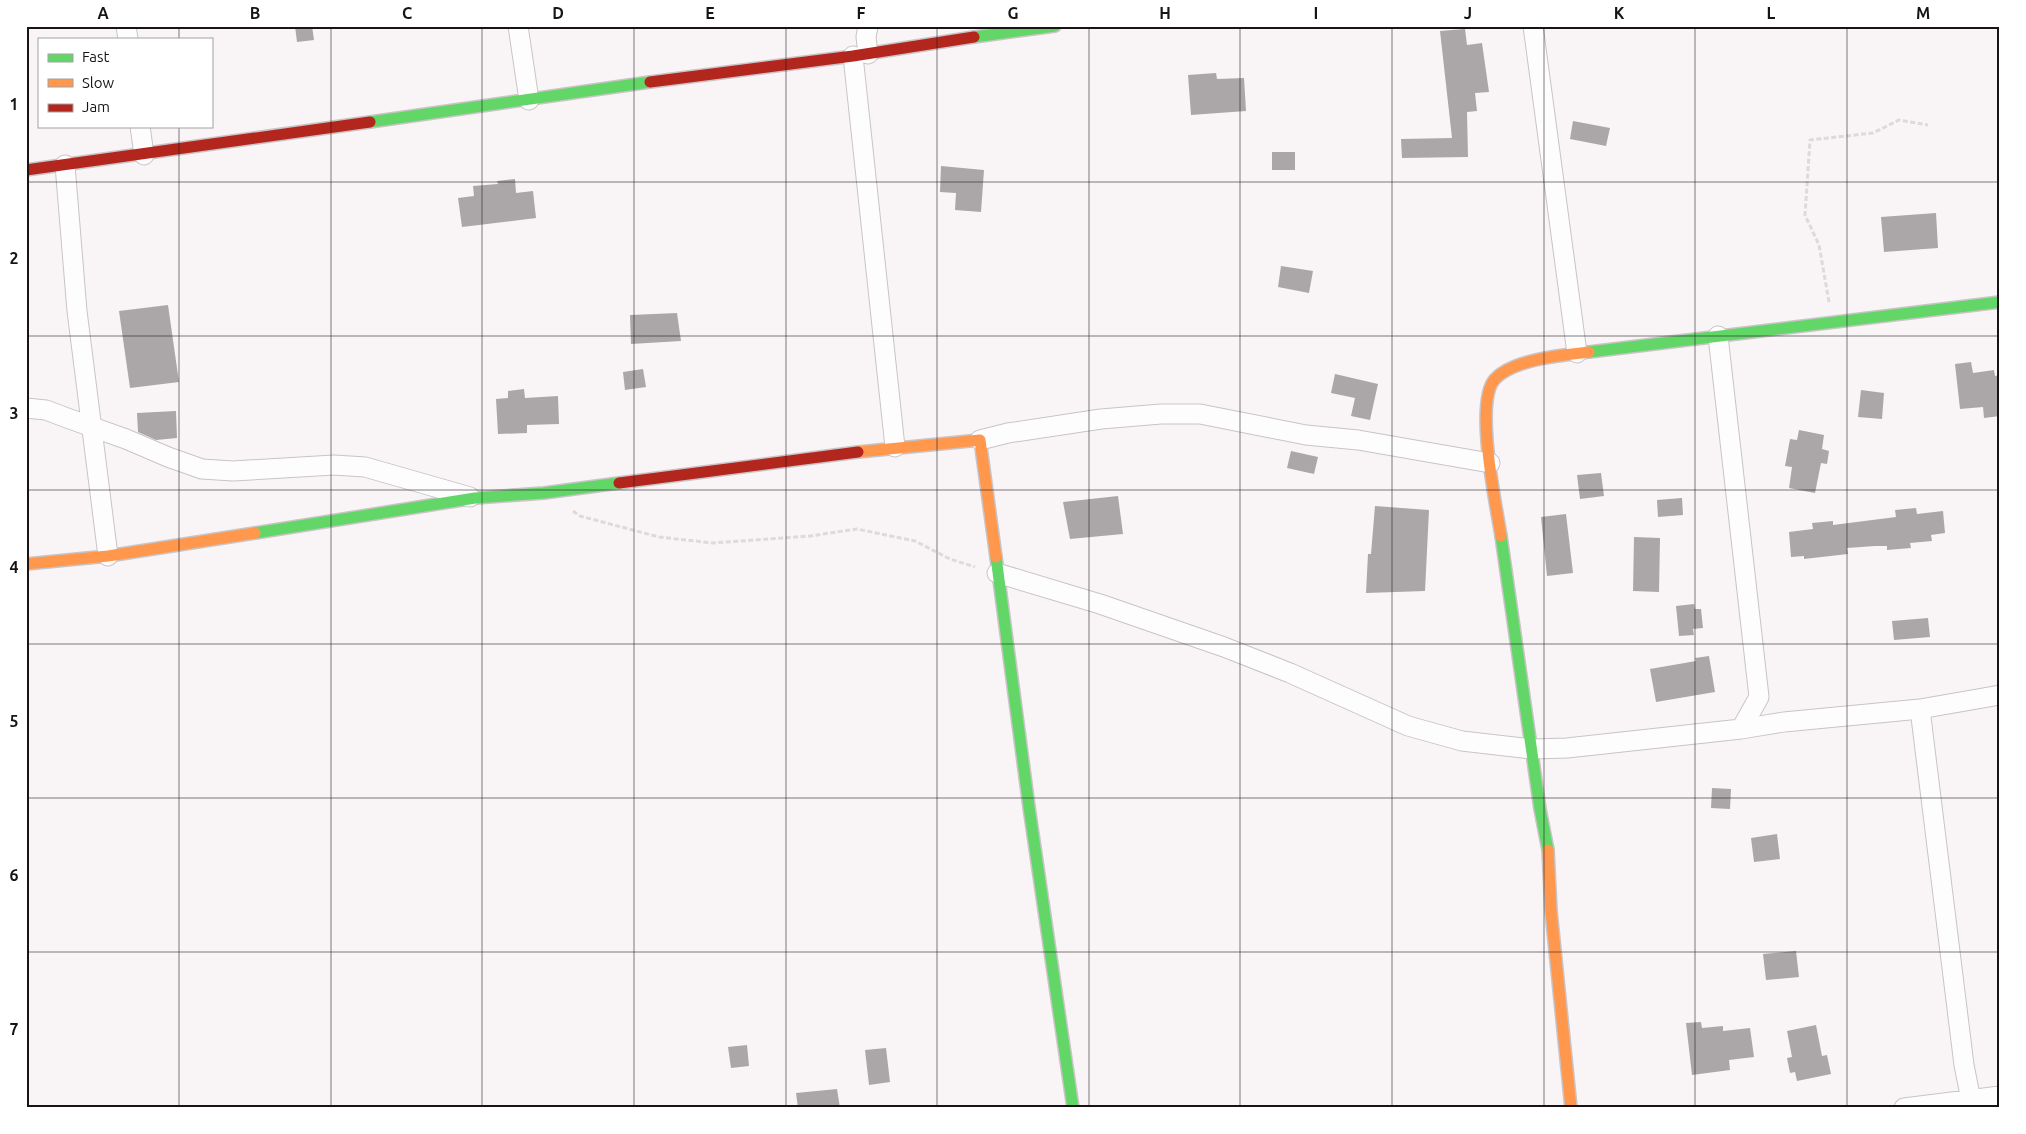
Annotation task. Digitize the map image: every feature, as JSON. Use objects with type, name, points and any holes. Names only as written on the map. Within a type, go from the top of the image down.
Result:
[{"type":"street","points":[[518,26],[529,100]]},
{"type":"street","points":[[868,26],[860,55],[895,447]]},
{"type":"street","points":[[26,170],[144,155],[703,74],[860,55],[1055,26]]},
{"type":"street","points":[[1533,26],[1577,353]]},
{"type":"street","points":[[140,128],[144,155]]},
{"type":"street","points":[[64,166],[77,311],[108,556]]},
{"type":"street","points":[[1572,1108],[1551,911],[1550,857],[1540,809],[1490,463],[1486,399],[1489,386],[1499,374],[1515,365],[1577,353],[2000,302]]},
{"type":"street","points":[[1718,336],[1760,697],[1784,722]]},
{"type":"street","points":[[26,408],[46,410],[202,469],[233,471],[334,465],[365,467],[475,498]]},
{"type":"street","points":[[26,564],[108,556],[475,498],[544,493],[895,447],[980,440],[1008,433],[1101,419],[1161,414],[1200,414],[1306,435],[1358,440],[1490,463]]},
{"type":"street","points":[[980,440],[997,573],[1073,1108]]},
{"type":"street","points":[[997,573],[1100,604],[1224,647],[1290,673],[1408,726],[1462,741],[1532,749],[1567,748],[1741,729],[1784,722],[1920,709],[2000,696]]},
{"type":"street","points":[[1741,729],[1760,697]]},
{"type":"street","points":[[1920,709],[1964,1065],[1971,1100]]},
{"type":"street","points":[[1904,1108],[2000,1096]]},
{"type":"path","points":[[1832,322],[1819,245],[1805,215],[1810,140],[1873,133],[1899,120],[1928,125]]},
{"type":"path","points":[[544,493],[580,516],[659,537],[713,543],[810,536],[857,529],[915,542],[950,559],[997,573]]},
{"type":"building","points":[[295,26],[312,26],[314,40],[297,42]]},
{"type":"building","points":[[1465,29],[1467,45],[1482,43],[1489,92],[1475,93],[1477,111],[1467,112],[1468,157],[1402,158],[1401,139],[1452,138],[1440,31]]},
{"type":"building","points":[[1216,73],[1217,79],[1244,78],[1246,111],[1191,115],[1188,75]]},
{"type":"building","points":[[1573,121],[1610,128],[1606,146],[1570,139]]},
{"type":"building","points":[[1272,152],[1295,152],[1295,170],[1272,170]]},
{"type":"building","points":[[941,166],[984,170],[981,212],[955,210],[956,193],[940,192]]},
{"type":"building","points":[[515,179],[516,193],[533,191],[536,218],[462,227],[458,198],[474,196],[473,186],[498,184],[497,181]]},
{"type":"building","points":[[1936,213],[1938,248],[1884,252],[1881,217]]},
{"type":"building","points":[[1281,266],[1313,271],[1309,293],[1278,287]]},
{"type":"building","points":[[168,305],[179,382],[130,388],[119,311]]},
{"type":"building","points":[[677,313],[681,341],[631,344],[630,315]]},
{"type":"building","points":[[1971,362],[1973,373],[1994,370],[1995,376],[2000,375],[2000,416],[1984,418],[1983,407],[1960,409],[1955,364]]},
{"type":"building","points":[[643,369],[646,387],[625,390],[623,372]]},
{"type":"building","points":[[1335,374],[1378,384],[1370,420],[1351,416],[1355,398],[1331,393]]},
{"type":"building","points":[[524,389],[525,398],[558,396],[559,424],[527,425],[527,433],[498,434],[496,399],[508,398],[508,391]]},
{"type":"building","points":[[1861,390],[1884,393],[1882,419],[1858,417]]},
{"type":"building","points":[[176,411],[177,438],[156,440],[138,432],[137,413]]},
{"type":"building","points":[[1799,430],[1824,435],[1822,449],[1829,451],[1827,464],[1821,463],[1815,493],[1789,488],[1792,467],[1785,466],[1790,439],[1797,440]]},
{"type":"building","points":[[1291,451],[1318,457],[1314,474],[1287,468]]},
{"type":"building","points":[[1601,473],[1604,496],[1580,499],[1577,475]]},
{"type":"building","points":[[1118,496],[1123,534],[1070,539],[1063,502]]},
{"type":"building","points":[[1682,498],[1683,515],[1658,517],[1657,500]]},
{"type":"building","points":[[1375,506],[1429,510],[1425,591],[1366,593],[1368,554],[1371,554]]},
{"type":"building","points":[[1916,508],[1917,514],[1943,511],[1945,533],[1931,535],[1932,541],[1910,543],[1911,548],[1887,550],[1887,546],[1875,546],[1847,548],[1848,554],[1804,559],[1804,556],[1791,557],[1789,532],[1813,529],[1812,523],[1833,521],[1833,525],[1896,517],[1895,510]]},
{"type":"building","points":[[1566,514],[1573,573],[1547,576],[1541,517]]},
{"type":"building","points":[[1634,537],[1660,538],[1659,592],[1633,591]]},
{"type":"building","points":[[1694,604],[1695,609],[1701,609],[1703,628],[1693,629],[1694,635],[1679,636],[1676,606]]},
{"type":"building","points":[[1928,618],[1930,637],[1894,640],[1892,621]]},
{"type":"building","points":[[1709,656],[1715,692],[1656,702],[1650,669],[1696,661],[1695,658]]},
{"type":"building","points":[[1712,788],[1731,789],[1730,809],[1711,808]]},
{"type":"building","points":[[1777,834],[1780,859],[1754,862],[1751,838]]},
{"type":"building","points":[[1796,951],[1799,977],[1766,980],[1763,954]]},
{"type":"building","points":[[1701,1022],[1702,1028],[1723,1026],[1723,1031],[1750,1028],[1754,1057],[1729,1060],[1730,1070],[1692,1075],[1686,1023]]},
{"type":"building","points":[[1816,1025],[1822,1056],[1827,1055],[1831,1074],[1797,1081],[1795,1072],[1790,1073],[1787,1058],[1792,1057],[1787,1031]]},
{"type":"building","points":[[747,1045],[749,1066],[731,1068],[728,1047]]},
{"type":"building","points":[[886,1048],[890,1082],[869,1085],[865,1050]]},
{"type":"building","points":[[837,1089],[840,1108],[798,1108],[796,1093]]},
{"type":"traffic: fast","points":[[974,37],[1055,26]]},
{"type":"traffic: fast","points":[[370,122],[650,82]]},
{"type":"traffic: fast","points":[[1589,352],[2000,302]]},
{"type":"traffic: fast","points":[[255,533],[475,498],[544,493],[619,483]]},
{"type":"traffic: fast","points":[[1501,536],[1540,809],[1548,850]]},
{"type":"traffic: fast","points":[[996,557],[1029,807],[1073,1108]]},
{"type":"traffic: slow","points":[[1501,536],[1491,479],[1486,430],[1486,408],[1489,391],[1495,379],[1503,372],[1526,362],[1589,352]]},
{"type":"traffic: slow","points":[[858,452],[980,440],[996,557]]},
{"type":"traffic: slow","points":[[26,564],[108,556],[255,533]]},
{"type":"traffic: slow","points":[[1548,850],[1551,911],[1571,1108]]},
{"type":"traffic: jam","points":[[650,82],[853,56],[974,37]]},
{"type":"traffic: jam","points":[[26,170],[370,122]]},
{"type":"traffic: jam","points":[[619,483],[858,452]]}]
